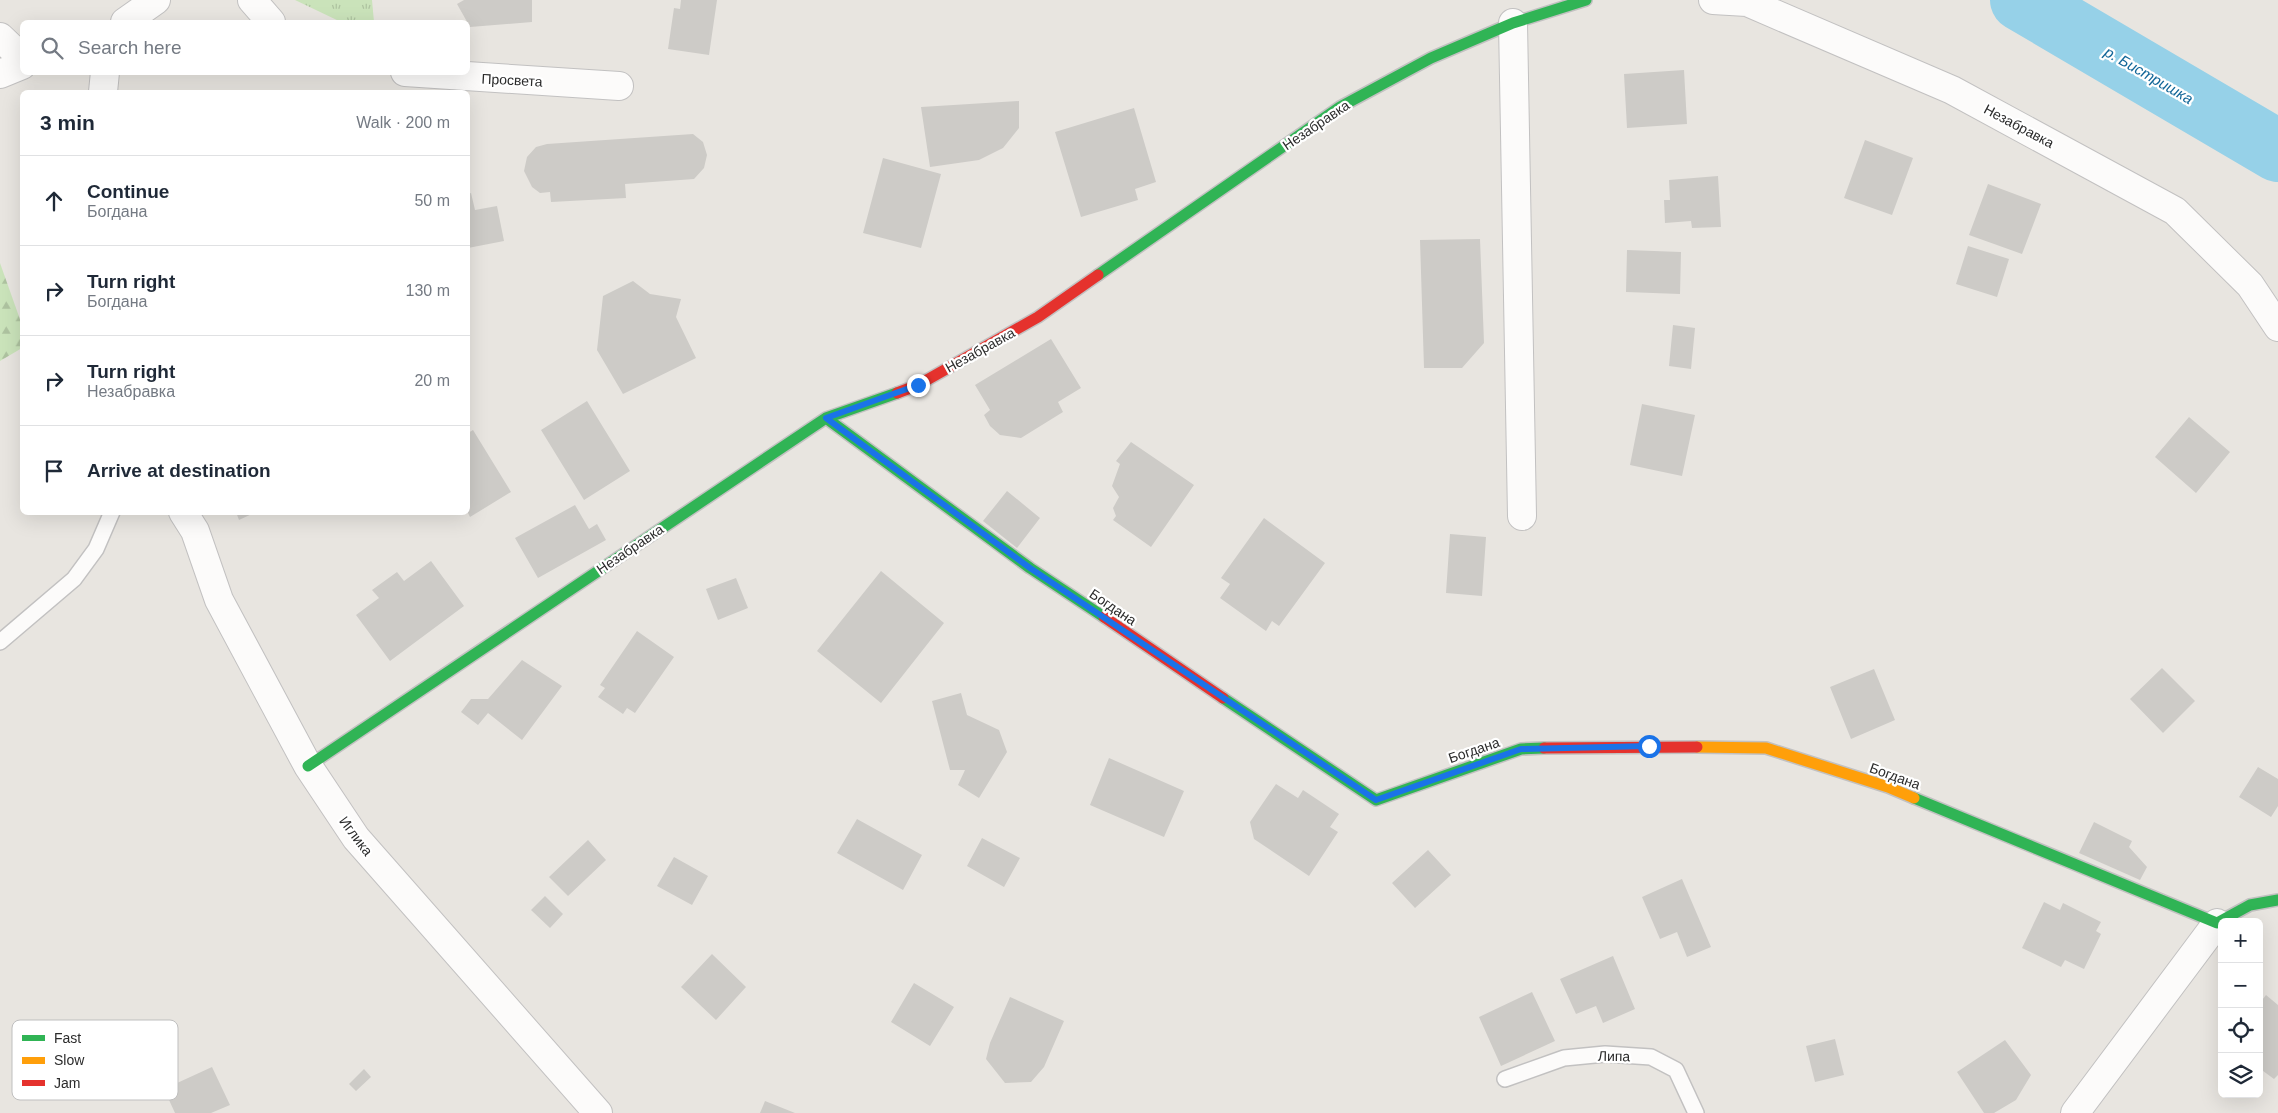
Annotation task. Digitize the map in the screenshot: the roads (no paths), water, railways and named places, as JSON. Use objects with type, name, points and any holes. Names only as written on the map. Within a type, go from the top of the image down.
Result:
[{"type":"street","points":[[129,20],[156,0]]},
{"type":"street","points":[[252,0],[269,20]]},
{"type":"street","name":"Незабравка","points":[[308,766],[826,418],[918,385],[1038,317],[1340,107],[1431,58],[1513,23],[1586,0]]},
{"type":"street","name":"Незабравка","points":[[1713,0],[1747,2],[1952,90],[2175,211],[2250,285],[2278,327]]},
{"type":"street","points":[[1513,23],[1522,516]]},
{"type":"street","points":[[0,36],[20,56]]},
{"type":"street","points":[[0,74],[20,66]]},
{"type":"street","points":[[103,90],[105,75]]},
{"type":"street","name":"Просвета","points":[[452,75],[619,86]]},
{"type":"street","name":"Богдана","points":[[826,418],[1030,568],[1376,800],[1521,749],[1649,746],[1766,748],[1888,787],[2217,923]]},
{"type":"street","name":"Иглика","points":[[186,515],[196,532],[219,600],[308,766],[356,838],[598,1113]]},
{"type":"street","points":[[2075,1113],[2217,923],[2250,905],[2278,900]]},
{"type":"lane","points":[[0,642],[74,579],[96,549],[111,515]]},
{"type":"lane","name":"Липа","points":[[1505,1080],[1564,1058],[1605,1054],[1651,1057],[1676,1070],[1696,1113]]},
{"type":"waterway","name":"р. Бистришка","points":[[2021,0],[2278,151]]}]
